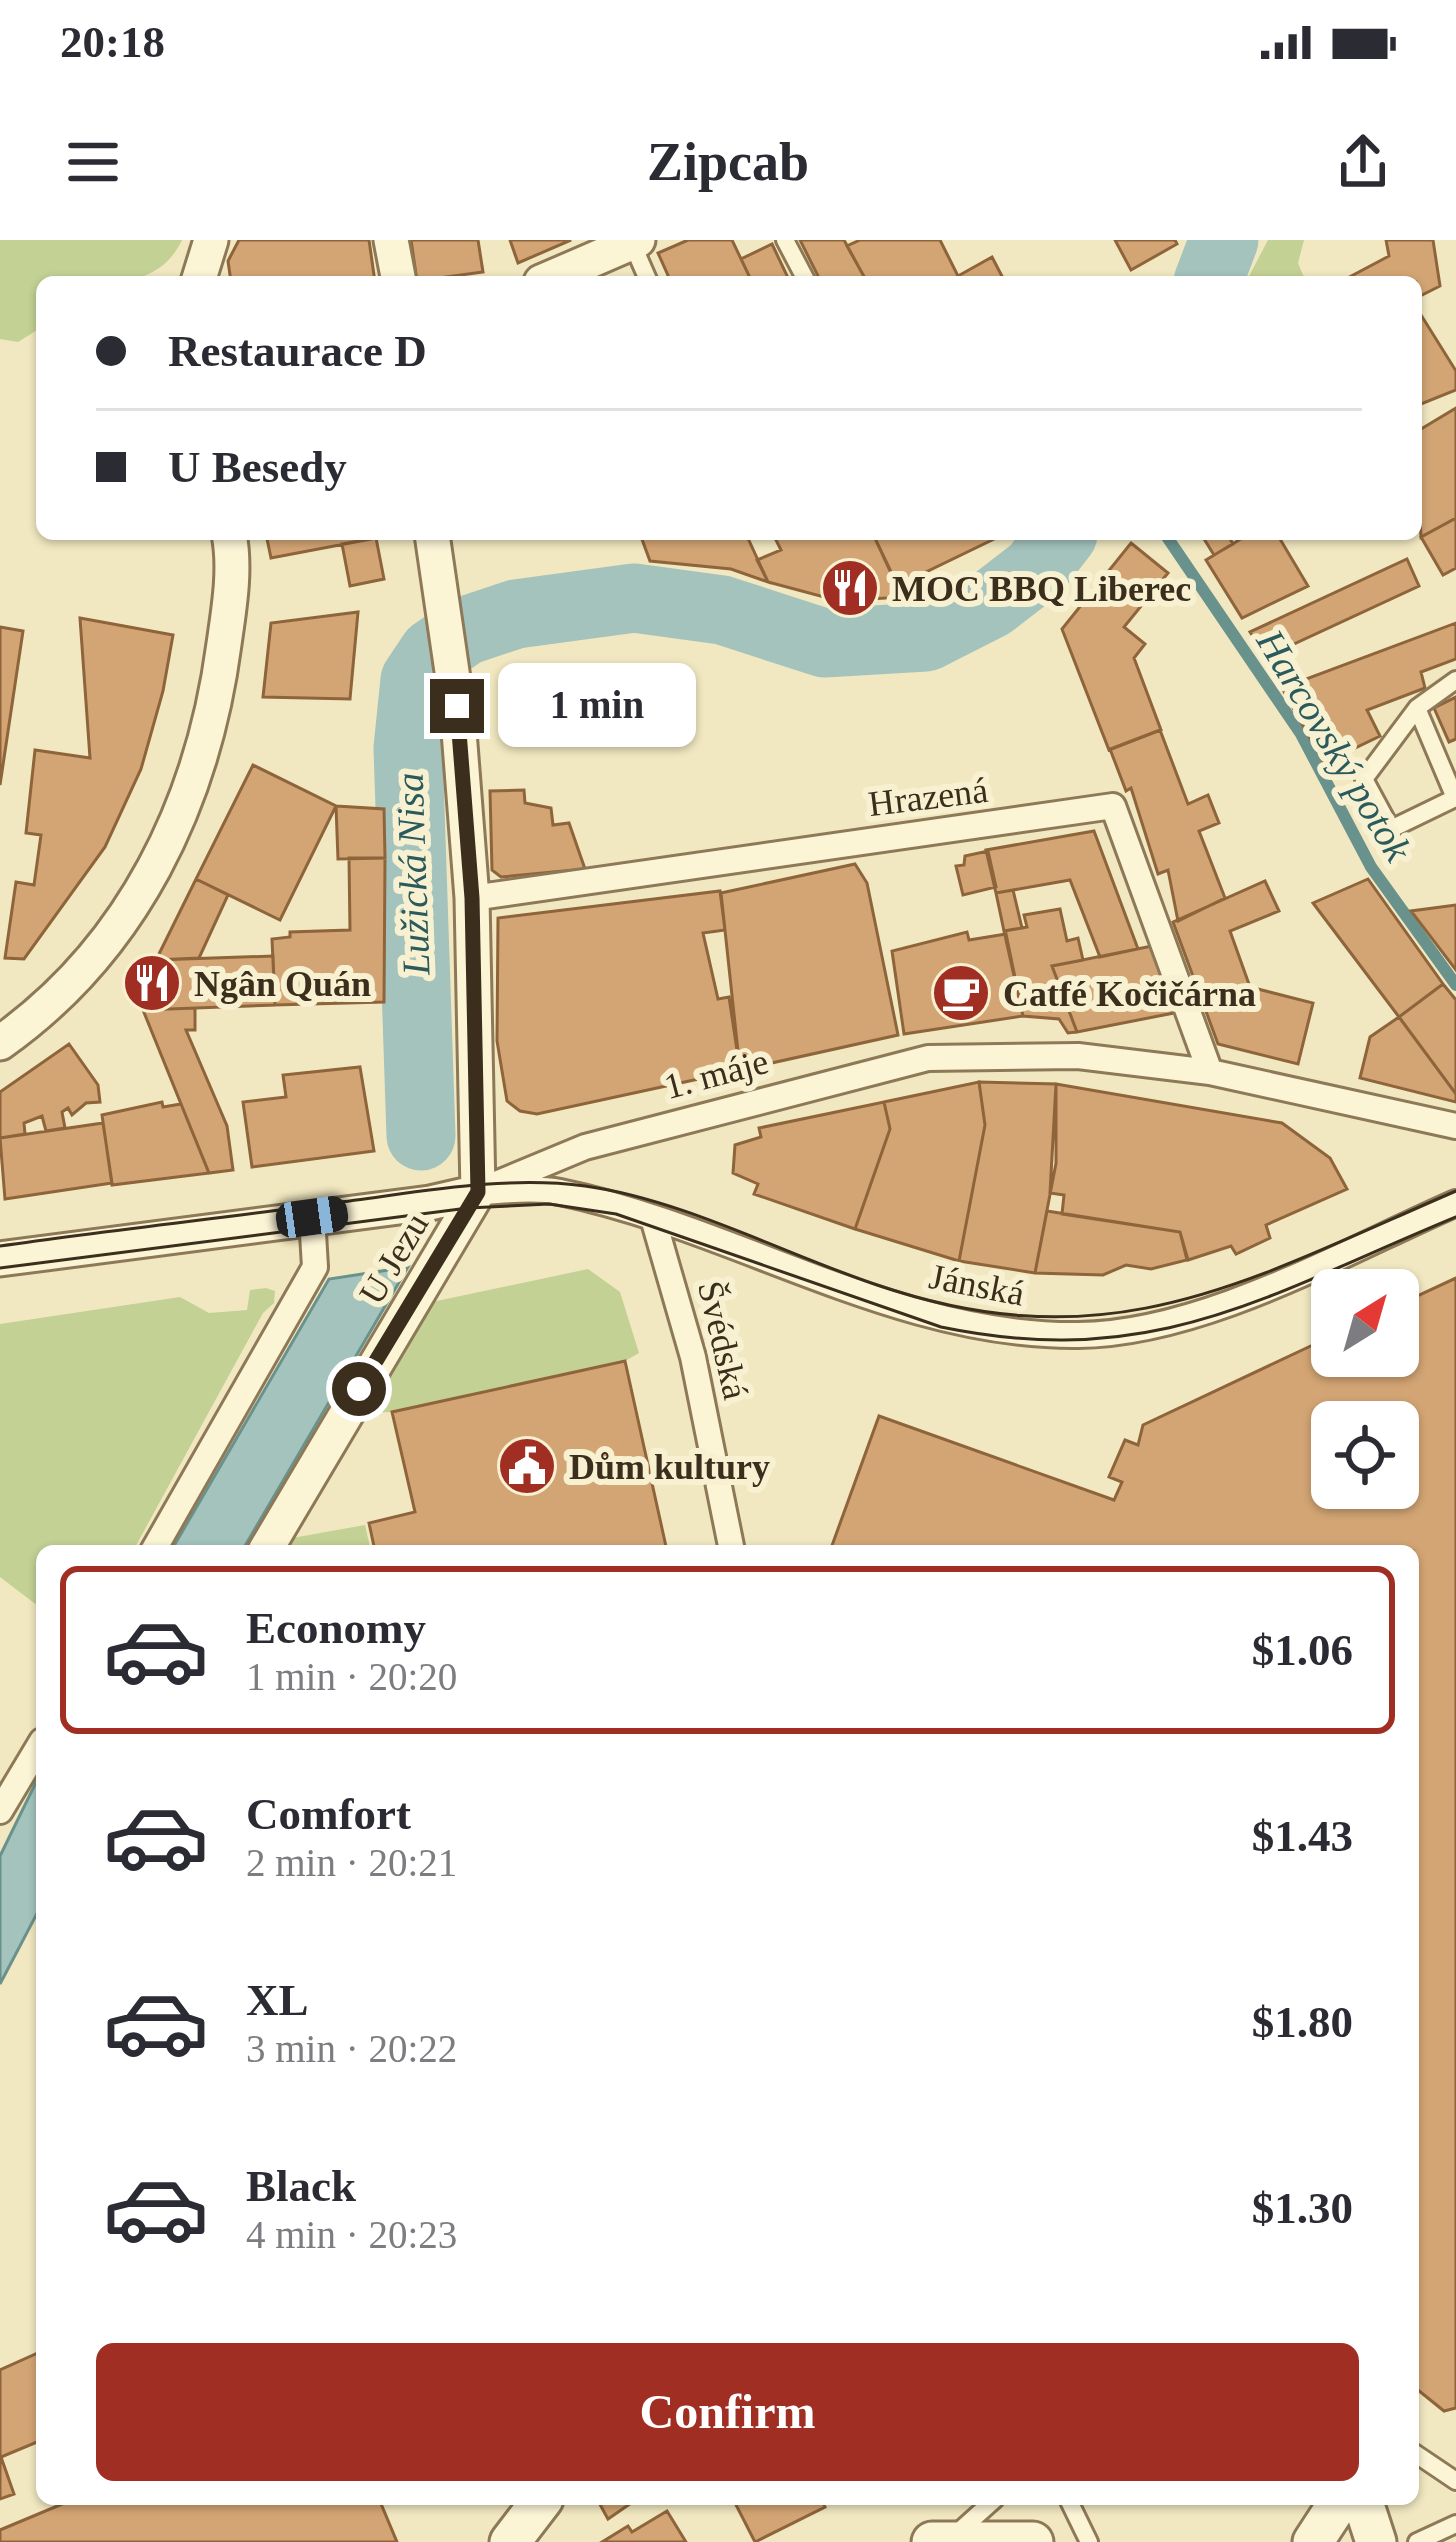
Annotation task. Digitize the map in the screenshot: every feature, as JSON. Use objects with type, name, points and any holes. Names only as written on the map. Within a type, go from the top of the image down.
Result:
[{"type":"street","points":[[200,276],[211,240]]},
{"type":"street","points":[[391,240],[398,276]]},
{"type":"street","points":[[555,276],[635,241]]},
{"type":"street","points":[[0,1042],[77,979],[114,935],[184,808],[217,696],[228,614],[229,540]]},
{"type":"street","points":[[433,540],[457,706],[472,898],[478,1192]]},
{"type":"street","name":"Hrazená","points":[[472,898],[1113,806],[1210,1072]]},
{"type":"street","name":"1. máje","points":[[0,1259],[478,1192],[586,1147],[928,1058],[1078,1056],[1210,1072],[1456,1126]]},
{"type":"street","name":"Jánská","points":[[478,1192],[556,1191],[653,1218],[944,1319],[1080,1335],[1154,1323],[1234,1300],[1456,1203]]},
{"type":"street","name":"U Jezu","points":[[269,1545],[478,1192]]},
{"type":"street","points":[[156,1545],[315,1267],[312,1217]]},
{"type":"street","name":"Švédská","points":[[653,1218],[687,1334],[732,1545]]},
{"type":"street","points":[[0,1811],[36,1751]]},
{"type":"street","points":[[510,2542],[538,2505]]},
{"type":"street","points":[[1313,2542],[1337,2505]]},
{"type":"street","points":[[1364,2505],[1376,2542]]},
{"type":"street","points":[[941,2541],[1034,2542]]},
{"type":"lane","points":[[785,240],[804,276]]},
{"type":"lane","points":[[635,241],[647,276]]},
{"type":"lane","points":[[1417,708],[1455,798],[1391,829],[1364,779],[1417,708],[1456,680]]},
{"type":"lane","points":[[1419,2456],[1456,2481]]},
{"type":"lane","points":[[941,2541],[987,2505]]},
{"type":"lane","points":[[1071,2505],[1089,2542]]},
{"type":"lane","points":[[1417,2542],[1456,2524]]},
{"type":"green space","points":[[0,240],[182,240],[171,258],[142,276],[36,276],[36,331],[18,342],[0,339]]},
{"type":"green space","points":[[1268,240],[1304,240],[1298,263],[1303,276],[1249,276]]},
{"type":"green space","points":[[588,1269],[620,1292],[639,1353],[625,1361],[392,1412],[363,1413],[432,1302]]},
{"type":"green space","points":[[250,1290],[275,1291],[274,1303],[263,1313],[136,1545],[36,1545],[36,1604],[0,1577],[0,1324],[180,1297],[209,1313],[247,1310]]},
{"type":"green space","points":[[365,1525],[370,1545],[278,1545],[281,1540]]},
{"type":"water","points":[[408,1267],[246,1545],[174,1545],[329,1279]]},
{"type":"water","points":[[36,1782],[36,1915],[0,1984],[0,1856]]},
{"type":"building","points":[[239,240],[369,240],[374,276],[230,276],[228,261]]},
{"type":"building","points":[[411,240],[478,240],[483,272],[416,276]]},
{"type":"building","points":[[510,240],[571,240],[518,263]]},
{"type":"building","points":[[688,240],[732,240],[749,276],[668,276],[658,253]]},
{"type":"building","points":[[800,240],[844,240],[864,276],[818,276]]},
{"type":"building","points":[[860,240],[940,240],[958,276],[864,276],[847,246]]},
{"type":"building","points":[[1115,240],[1175,240],[1177,244],[1131,270]]},
{"type":"building","points":[[1386,240],[1433,240],[1440,286],[1422,295],[1422,276],[1351,276],[1389,256]]},
{"type":"building","points":[[772,244],[787,276],[749,276],[741,259]]},
{"type":"building","points":[[992,257],[1002,276],[958,276]]},
{"type":"building","points":[[1422,317],[1456,371],[1456,390],[1422,404]]},
{"type":"building","points":[[1456,408],[1456,518],[1422,536],[1422,428]]},
{"type":"building","points":[[1456,518],[1456,568],[1443,575],[1422,536]]},
{"type":"building","points":[[267,540],[366,540],[271,558]]},
{"type":"building","points":[[376,540],[384,579],[350,586],[342,544]]},
{"type":"building","points":[[642,540],[749,540],[768,582],[731,569],[650,561]]},
{"type":"building","points":[[776,540],[876,540],[903,597],[839,601],[768,582],[757,560],[781,550]]},
{"type":"building","points":[[876,540],[992,540],[897,586]]},
{"type":"building","points":[[1205,540],[1231,540],[1233,544],[1214,555]]},
{"type":"building","points":[[1239,540],[1281,540],[1308,586],[1242,618],[1206,560]]},
{"type":"building","points":[[1131,543],[1168,573],[1124,627],[1145,644],[1134,658],[1161,730],[1109,750],[1062,629]]},
{"type":"building","points":[[1407,559],[1419,586],[1266,657],[1250,632]]},
{"type":"building","points":[[358,612],[350,699],[263,697],[271,623]]},
{"type":"building","points":[[80,618],[173,635],[163,691],[141,769],[105,847],[24,959],[5,958],[16,882],[34,885],[41,835],[26,833],[35,750],[90,758]]},
{"type":"building","points":[[1456,623],[1456,659],[1421,672],[1425,688],[1367,710],[1380,736],[1324,763],[1282,688]]},
{"type":"building","points":[[0,627],[23,631],[0,785]]},
{"type":"building","points":[[1456,697],[1456,739],[1449,742],[1434,708]]},
{"type":"building","points":[[1160,730],[1188,804],[1208,795],[1219,823],[1199,831],[1225,898],[1178,921],[1168,870],[1158,874],[1131,788],[1126,791],[1110,749]]},
{"type":"building","points":[[253,765],[336,806],[280,920],[196,879]]},
{"type":"building","points":[[524,790],[525,803],[551,808],[553,825],[569,823],[585,869],[501,877],[492,870],[490,791]]},
{"type":"building","points":[[336,806],[384,809],[385,858],[338,859]]},
{"type":"building","points":[[1094,831],[1138,949],[1100,957],[1070,880],[996,893],[986,850]]},
{"type":"building","points":[[988,851],[996,887],[963,895],[956,866],[964,865],[965,856]]},
{"type":"building","points":[[349,858],[385,858],[384,1002],[275,1005],[272,939],[290,937],[290,932],[350,930]]},
{"type":"building","points":[[855,864],[867,883],[898,1035],[740,1070],[721,893]]},
{"type":"building","points":[[196,879],[228,895],[199,958],[156,960]]},
{"type":"building","points":[[1368,879],[1443,984],[1399,1017],[1313,903]]},
{"type":"building","points":[[1265,881],[1279,911],[1230,931],[1250,987],[1313,1003],[1298,1064],[1218,1044],[1173,922]]},
{"type":"building","points":[[1013,890],[1022,928],[1004,931],[996,893]]},
{"type":"building","points":[[720,891],[725,930],[703,933],[718,999],[729,997],[740,1070],[537,1114],[520,1111],[507,1101],[497,1041],[498,918]]},
{"type":"building","points":[[1456,905],[1456,970],[1411,911]]},
{"type":"building","points":[[1060,909],[1067,941],[1078,938],[1083,960],[1052,966],[1077,1032],[1068,1033],[1059,1019],[1023,1016],[1004,931],[1027,927],[1024,915]]},
{"type":"building","points":[[967,932],[969,940],[1006,934],[1023,1016],[904,1034],[892,951]]},
{"type":"building","points":[[1157,945],[1179,1012],[1077,1032],[1052,966]]},
{"type":"building","points":[[273,956],[275,1005],[143,1010],[137,995],[156,960]]},
{"type":"building","points":[[1443,984],[1456,1000],[1456,1094],[1399,1017]]},
{"type":"building","points":[[195,1008],[195,1030],[186,1030],[227,1126],[233,1170],[209,1173],[143,1010]]},
{"type":"building","points":[[1399,1017],[1456,1094],[1456,1102],[1360,1078],[1370,1037]]},
{"type":"building","points":[[69,1044],[98,1085],[100,1102],[86,1103],[72,1115],[68,1108],[62,1112],[65,1128],[46,1131],[42,1116],[24,1123],[25,1134],[0,1138],[0,1092]]},
{"type":"building","points":[[360,1067],[374,1151],[252,1167],[243,1102],[286,1097],[283,1075]]},
{"type":"building","points":[[979,1082],[1056,1084],[1056,1163],[1035,1273],[959,1261],[985,1125]]},
{"type":"building","points":[[979,1082],[985,1125],[959,1261],[855,1229],[890,1129],[884,1102]]},
{"type":"building","points":[[1056,1084],[1282,1123],[1330,1158],[1347,1189],[1266,1225],[1270,1238],[1236,1254],[1231,1246],[1188,1260],[1180,1232],[1062,1214],[1064,1195],[1050,1193]]},
{"type":"building","points":[[162,1102],[163,1107],[181,1104],[209,1173],[112,1185],[102,1115]]},
{"type":"building","points":[[884,1102],[890,1129],[855,1229],[754,1194],[758,1184],[733,1173],[735,1145],[761,1137],[759,1128]]},
{"type":"building","points":[[103,1123],[112,1183],[5,1199],[0,1138]]},
{"type":"building","points":[[1047,1211],[1180,1232],[1187,1260],[1151,1269],[1126,1265],[1103,1275],[1035,1273]]},
{"type":"building","points":[[1456,1278],[1456,2408],[1444,2411],[1419,2391],[1419,1545],[832,1545],[879,1416],[1114,1500],[1122,1482],[1109,1477],[1125,1440],[1138,1445],[1143,1425],[1311,1346],[1311,1377],[1419,1377],[1419,1295]]},
{"type":"building","name":"Dům kultury","points":[[625,1361],[666,1545],[374,1545],[369,1523],[415,1512],[392,1412]]},
{"type":"building","points":[[36,2354],[36,2442],[1,2457],[14,2494],[0,2499],[0,2370]]},
{"type":"building","points":[[60,2505],[382,2505],[397,2542],[0,2542],[0,2530]]},
{"type":"building","points":[[600,2505],[628,2505],[608,2519]]},
{"type":"building","points":[[736,2505],[824,2505],[825,2507],[755,2542]]},
{"type":"building","points":[[667,2511],[686,2542],[602,2542],[628,2526],[632,2532]]},
{"type":"waterway","name":"Lužická Nisa","points":[[1210,276],[1224,240]]},
{"type":"waterway","name":"Lužická Nisa","points":[[421,1136],[408,748],[415,680],[433,653],[465,631],[516,614],[634,598],[722,610],[824,643],[926,637],[991,604],[1035,570],[1058,540]]},
{"type":"waterway","name":"Harcovský potok","points":[[1169,540],[1301,734],[1371,867],[1456,985]]},
{"type":"tram line","points":[[0,1246],[459,1187],[554,1183],[658,1203],[877,1285],[960,1307],[1036,1316],[1107,1314],[1175,1302],[1242,1282],[1456,1191]]},
{"type":"tram line","points":[[0,1268],[468,1208],[549,1204],[616,1214],[941,1327],[1017,1338],[1085,1339],[1148,1332],[1208,1318],[1456,1217]]},
{"type":"place","name":"MOC BBQ Liberec","points":[[850,588]]},
{"type":"place","name":"Ngân Quán","points":[[152,983]]},
{"type":"place","name":"Catfé Kočičárna","points":[[961,993]]},
{"type":"place","name":"Dům kultury","points":[[527,1466]]},
{"type":"route","points":[[359,1389],[478,1192],[472,898],[457,706]]}]
